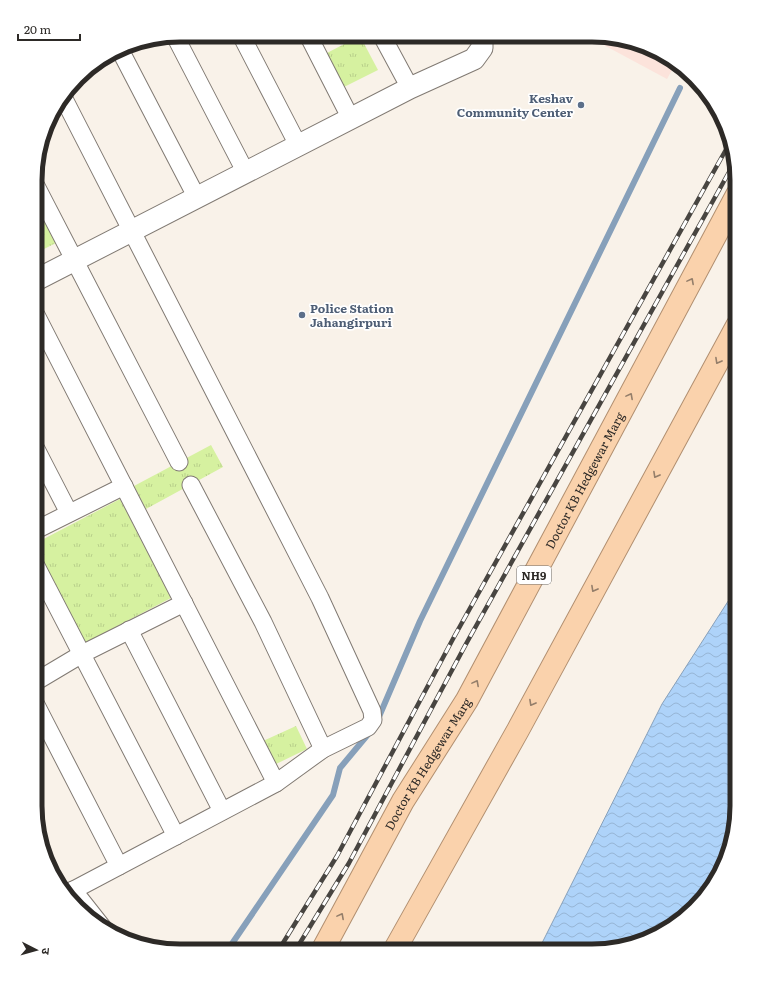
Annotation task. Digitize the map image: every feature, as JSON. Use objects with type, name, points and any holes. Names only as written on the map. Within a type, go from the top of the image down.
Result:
[{"type":"highway","name":"Doctor KB Hedgewar Marg","points":[[326,944],[403,801],[467,700],[730,208]]},
{"type":"highway","points":[[398,944],[518,730],[730,339]]},
{"type":"street","points":[[178,42],[246,172]]},
{"type":"street","points":[[245,42],[298,145]]},
{"type":"street","points":[[312,42],[351,119]]},
{"type":"street","points":[[385,42],[410,88]]},
{"type":"street","points":[[42,277],[410,88],[474,59],[482,48],[482,42]]},
{"type":"street","points":[[122,55],[197,198]]},
{"type":"street","points":[[66,102],[320,598],[372,711],[373,720],[368,727],[322,749],[276,783],[71,891]]},
{"type":"street","points":[[42,197],[179,462]]},
{"type":"street","points":[[42,327],[276,783]]},
{"type":"street","points":[[42,461],[69,513]]},
{"type":"street","points":[[191,485],[263,622],[322,749]]},
{"type":"street","points":[[42,527],[124,486]]},
{"type":"street","points":[[42,576],[176,836]]},
{"type":"street","points":[[42,678],[82,654],[184,603]]},
{"type":"street","points":[[129,630],[222,811]]},
{"type":"street","points":[[42,717],[119,866]]},
{"type":"shaded area","points":[[599,42],[610,43],[637,49],[653,56],[673,68],[667,79]]},
{"type":"green space","points":[[348,42],[363,42],[378,70],[340,89],[323,55]]},
{"type":"green space","points":[[42,215],[56,243],[42,250]]},
{"type":"green space","points":[[211,445],[223,467],[146,509],[134,486]]},
{"type":"green space","points":[[120,499],[171,598],[85,643],[42,560],[42,540]]},
{"type":"green space","points":[[296,726],[307,749],[274,765],[263,741]]},
{"type":"water","points":[[730,598],[730,815],[723,851],[712,875],[690,904],[661,926],[645,934],[601,944],[542,944],[662,704]]},
{"type":"waterway","points":[[378,719],[420,621],[680,88]]},
{"type":"waterway","points":[[232,944],[333,795],[340,768],[370,732]]},
{"type":"railway","points":[[282,944],[337,856],[454,637],[726,149]]},
{"type":"railway","points":[[299,944],[349,863],[466,644],[730,171]]},
{"type":"place","name":"Keshav Community Center","points":[[581,105]]},
{"type":"place","name":"Police Station Jahangirpuri","points":[[302,315]]}]
